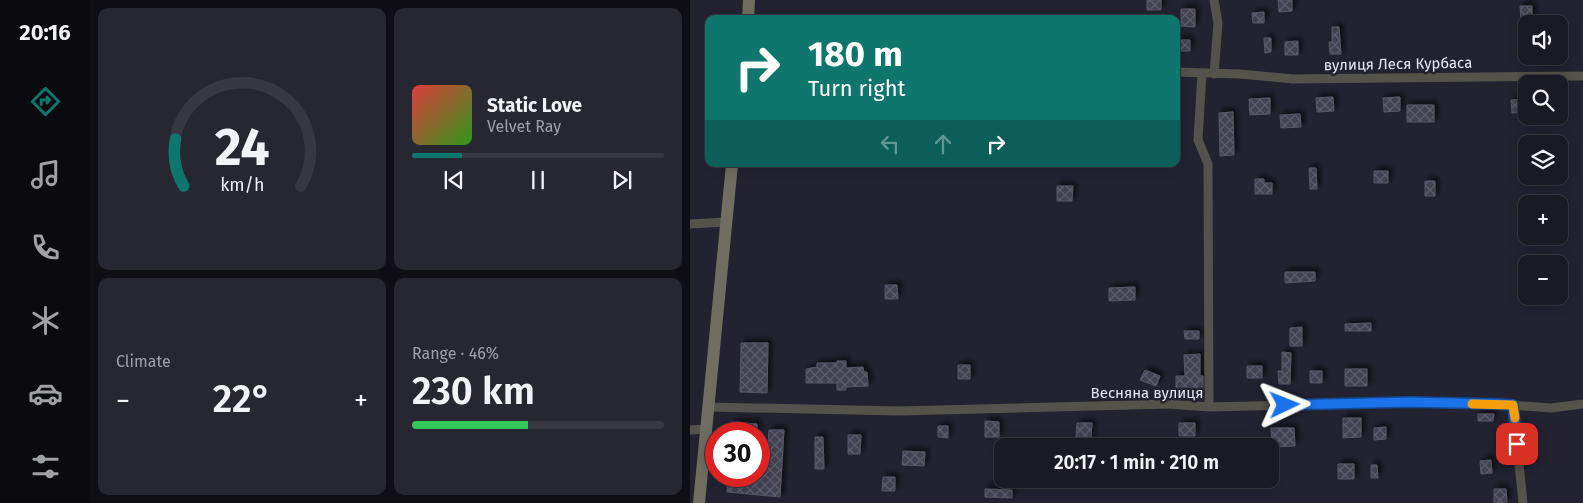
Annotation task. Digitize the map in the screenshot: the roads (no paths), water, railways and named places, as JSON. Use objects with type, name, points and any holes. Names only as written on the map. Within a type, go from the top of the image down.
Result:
[{"type":"street","points":[[748,15],[749,0]]},
{"type":"street","points":[[1214,0],[1218,23],[1214,74]]},
{"type":"street","name":"вулиця Леся Курбаса","points":[[1180,72],[1293,79],[1583,76]]},
{"type":"street","points":[[1202,73],[1198,140],[1208,164],[1210,407]]},
{"type":"street","points":[[708,422],[732,167]]},
{"type":"street","points":[[690,224],[726,222]]},
{"type":"street","name":"Весняна вулиця","points":[[710,407],[899,411],[1169,404],[1210,407],[1388,402],[1498,404],[1551,408],[1583,404]]},
{"type":"street","points":[[1513,405],[1523,503]]},
{"type":"street","points":[[690,430],[705,429]]},
{"type":"street","points":[[699,503],[705,448]]}]
